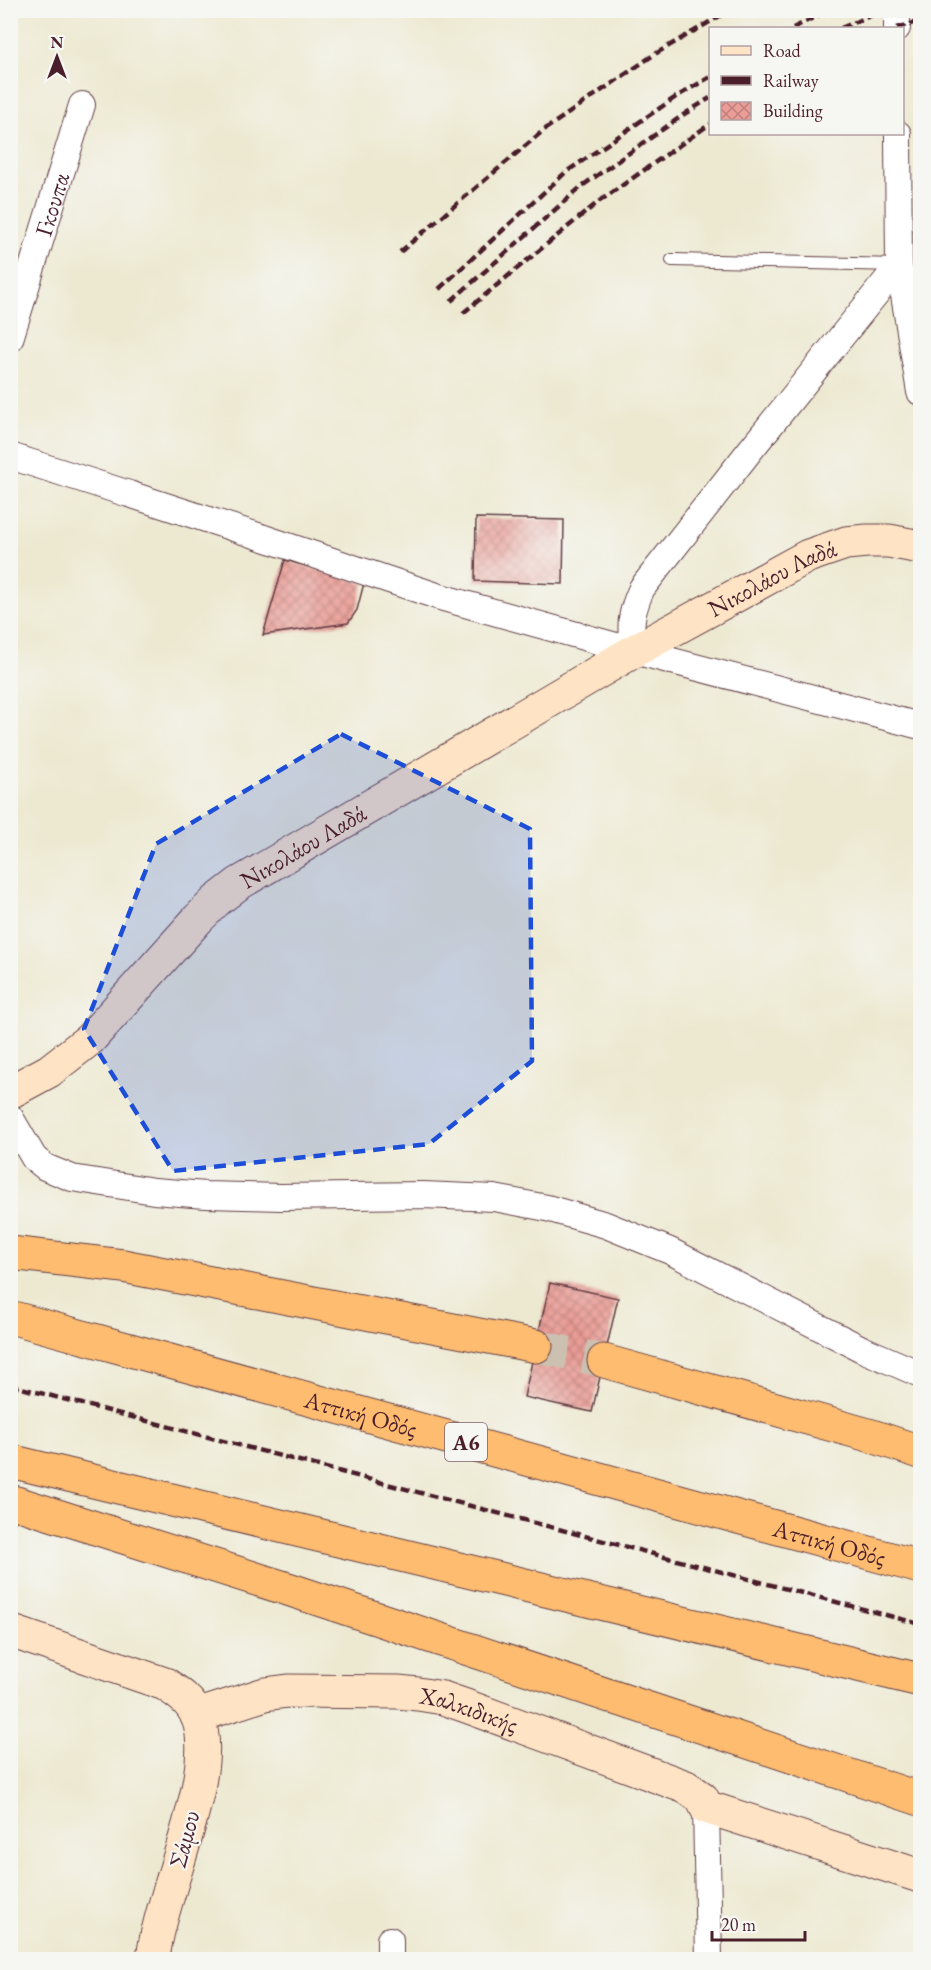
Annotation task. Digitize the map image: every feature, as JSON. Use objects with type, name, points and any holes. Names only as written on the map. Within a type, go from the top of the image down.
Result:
[{"type":"highway","points":[[10,1253],[123,1266],[536,1346]]},
{"type":"highway","name":"Αττική Οδός","points":[[10,1317],[921,1567]]},
{"type":"highway","points":[[604,1361],[872,1436],[921,1452]]},
{"type":"highway","points":[[10,1461],[921,1680]]},
{"type":"highway","points":[[10,1502],[291,1590],[921,1799]]},
{"type":"street","points":[[897,10],[897,27]]},
{"type":"street","name":"Γκουπα","points":[[10,339],[81,105]]},
{"type":"street","points":[[898,135],[899,265],[921,392]]},
{"type":"street","points":[[634,651],[630,630],[632,609],[642,588],[899,265]]},
{"type":"street","points":[[10,456],[440,597],[634,651],[921,726]]},
{"type":"street","name":"Νικολάου Λαδά","points":[[10,1092],[49,1071],[90,1039],[198,919],[238,884],[634,651],[818,552],[846,543],[878,540],[921,547]]},
{"type":"street","points":[[10,1117],[34,1158],[45,1167],[72,1178],[154,1191],[206,1195],[281,1197],[423,1195],[495,1198],[557,1211],[606,1225],[670,1251],[862,1349],[921,1374]]},
{"type":"street","points":[[10,1631],[165,1684],[178,1692],[190,1704],[197,1716]]},
{"type":"street","name":"Χαλκιδικής","points":[[197,1716],[265,1694],[288,1691],[398,1692],[443,1698],[686,1787],[702,1798],[706,1807],[921,1876]]},
{"type":"street","name":"Σάμου","points":[[153,1959],[197,1791],[202,1742],[197,1716]]},
{"type":"street","points":[[706,1807],[709,1959]]},
{"type":"lane","points":[[672,260],[899,265]]},
{"type":"highlighted area","points":[[341,734],[530,829],[532,1061],[429,1144],[173,1171],[84,1029],[156,844]]},
{"type":"building","points":[[476,518],[564,520],[563,584],[475,581]]},
{"type":"building","points":[[285,560],[364,583],[357,610],[348,623],[263,635]]},
{"type":"building","points":[[550,1283],[618,1298],[592,1412],[524,1397]]},
{"type":"tunnel","points":[[536,1346],[604,1361]]},
{"type":"railway","points":[[400,252],[544,130],[655,54],[730,10]]},
{"type":"railway","points":[[795,27],[829,10]]},
{"type":"railway","points":[[843,27],[884,10]]},
{"type":"railway","points":[[900,27],[920,21]]},
{"type":"railway","points":[[439,289],[566,172],[676,97],[709,78]]},
{"type":"railway","points":[[451,301],[582,186],[709,99]]},
{"type":"railway","points":[[463,313],[597,203],[709,125]]},
{"type":"railway","points":[[10,1385],[920,1624]]}]
